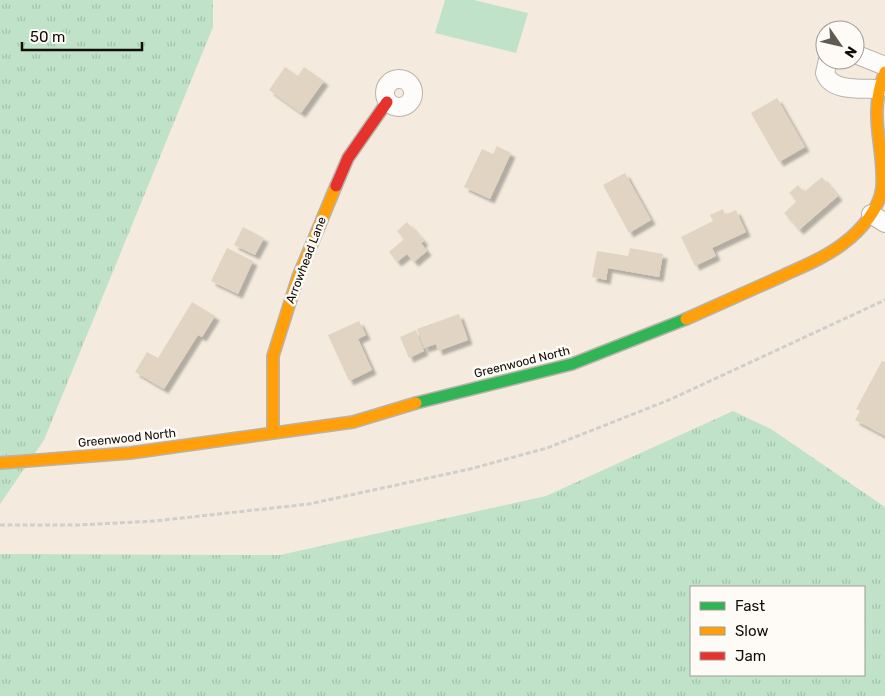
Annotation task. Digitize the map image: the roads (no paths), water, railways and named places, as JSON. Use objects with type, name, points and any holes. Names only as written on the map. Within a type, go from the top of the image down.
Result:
[{"type":"street","points":[[865,58],[885,66]]},
{"type":"street","points":[[826,70],[825,73],[832,84],[841,87],[878,89]]},
{"type":"street","name":"Greenwood North","points":[[0,463],[130,453],[354,422],[458,391],[552,370],[597,356],[660,331],[816,260],[878,219],[878,201],[883,172],[876,118],[878,89],[885,72]]},
{"type":"street","name":"Arrowhead Lane","points":[[273,433],[273,356],[289,303],[348,158],[387,102]]}]
